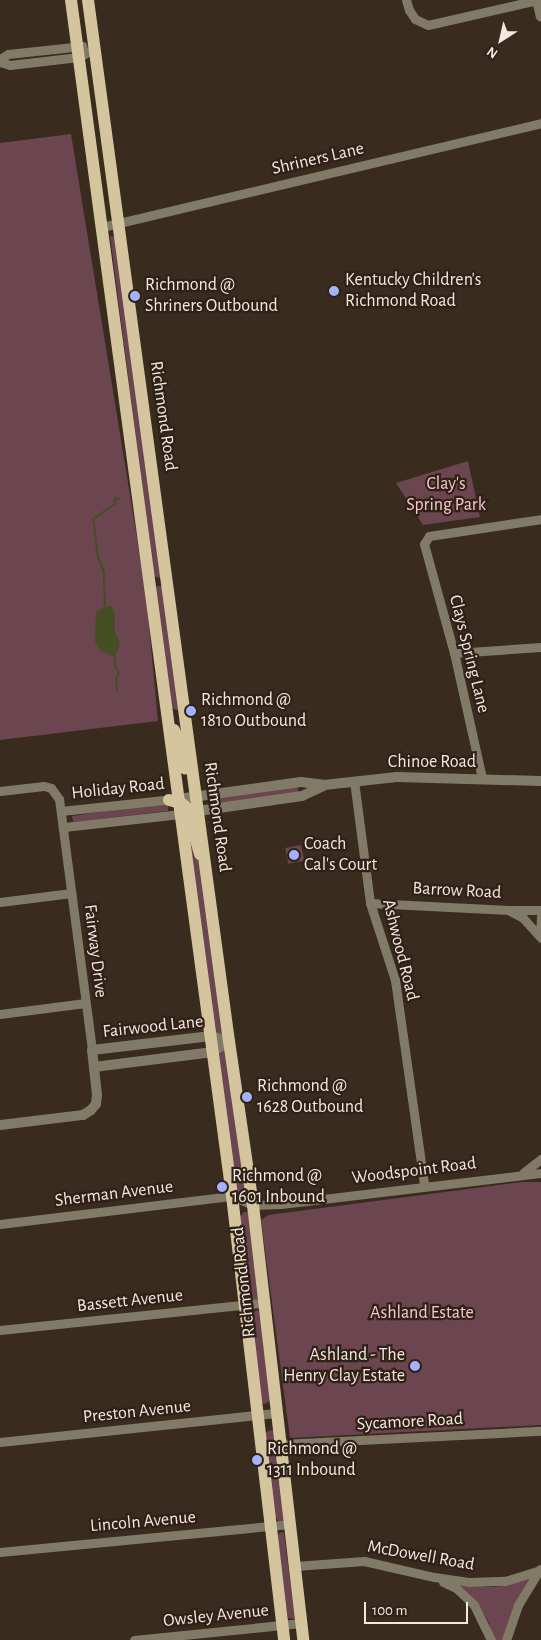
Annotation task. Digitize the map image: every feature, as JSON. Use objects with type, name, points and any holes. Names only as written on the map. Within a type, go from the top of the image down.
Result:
[{"type":"main road","name":"Richmond Road","points":[[71,0],[168,716],[189,805],[211,1036],[232,1196],[284,1640]]},
{"type":"main road","name":"Richmond Road","points":[[88,0],[119,224],[193,835],[208,875],[229,1041],[253,1205],[303,1640]]},
{"type":"street","points":[[406,0],[409,10],[415,19],[428,25],[537,0],[541,17]]},
{"type":"street","points":[[0,60],[8,54],[78,51],[95,48]]},
{"type":"street","name":"Shriners Lane","points":[[102,228],[541,123]]},
{"type":"street","name":"Clays Spring Lane","points":[[482,778],[454,653],[425,551],[426,539],[429,536],[541,520]]},
{"type":"street","points":[[454,653],[541,647]]},
{"type":"street","name":"Chinoe Road","points":[[189,805],[301,782],[324,785],[397,777],[541,781]]},
{"type":"street","name":"Ashwood Road","points":[[354,782],[370,903],[395,980],[424,1185]]},
{"type":"street","name":"Chinoe Road","points":[[189,805],[302,796],[324,785]]},
{"type":"street","name":"Holiday Road","points":[[0,791],[37,786],[50,788]]},
{"type":"street","name":"Fairway Drive","points":[[0,1125],[83,1115],[96,1104],[94,1067],[62,811],[60,799],[50,788]]},
{"type":"street","name":"Holiday Road","points":[[62,811],[189,805]]},
{"type":"street","name":"Holiday Road","points":[[64,827],[189,805]]},
{"type":"street","points":[[0,902],[71,893]]},
{"type":"street","name":"Barrow Road","points":[[370,903],[541,910]]},
{"type":"street","points":[[509,910],[523,918],[540,937]]},
{"type":"street","points":[[540,937],[541,916]]},
{"type":"street","points":[[0,1014],[85,1004]]},
{"type":"street","name":"Fairwood Lane","points":[[92,1050],[211,1036],[229,1041]]},
{"type":"street","name":"Fairwood Lane","points":[[94,1067],[213,1052],[229,1041]]},
{"type":"street","points":[[523,1174],[541,1159]]},
{"type":"street","name":"Woodspoint Road","points":[[232,1196],[253,1205],[281,1204],[424,1185],[523,1174],[541,1175]]},
{"type":"street","name":"Sherman Avenue","points":[[0,1224],[232,1196]]},
{"type":"street","name":"Bassett Avenue","points":[[0,1330],[263,1303]]},
{"type":"street","name":"Preston Avenue","points":[[0,1442],[277,1413]]},
{"type":"street","name":"Sycamore Road","points":[[281,1444],[541,1431]]},
{"type":"street","name":"Lincoln Avenue","points":[[0,1552],[290,1524]]},
{"type":"street","name":"McDowell Road","points":[[295,1566],[364,1561],[434,1577],[494,1583],[540,1570]]},
{"type":"street","points":[[506,1640],[518,1605],[540,1570]]},
{"type":"street","points":[[434,1577],[465,1595],[481,1616],[491,1640]]},
{"type":"street","name":"Owsley Avenue","points":[[134,1640],[301,1623]]},
{"type":"green space","points":[[71,134],[146,593],[158,721],[0,740],[0,143]]},
{"type":"green space","points":[[110,236],[116,237],[162,577],[159,578],[154,576]]},
{"type":"green space","name":"Clay's Spring Park","points":[[468,461],[480,517],[423,525],[396,483]]},
{"type":"green space","points":[[157,586],[162,586],[179,710],[172,708],[155,589]]},
{"type":"green space","points":[[298,787],[298,793],[211,805],[210,798]]},
{"type":"green space","points":[[168,802],[168,811],[73,822],[72,816]]},
{"type":"green space","points":[[186,818],[204,881],[225,1032],[219,1036],[215,1032]]},
{"type":"green space","name":"Coach Cal's Court","points":[[301,845],[304,861],[288,864],[285,848]]},
{"type":"green space","points":[[225,1049],[246,1191],[242,1195],[237,1191],[218,1055]]},
{"type":"green space","name":"Ashland Estate","points":[[522,1182],[541,1182],[541,1425],[290,1438],[261,1220],[268,1215]]},
{"type":"green space","points":[[244,1212],[248,1212],[258,1300],[253,1300],[250,1295],[240,1217]]},
{"type":"green space","points":[[258,1310],[261,1313],[270,1401],[265,1404],[261,1403],[252,1313]]},
{"type":"green space","points":[[272,1430],[275,1432],[285,1520],[279,1522],[275,1517],[266,1435],[266,1432]]},
{"type":"green space","points":[[282,1532],[284,1533],[295,1618],[293,1619],[288,1618],[277,1535]]},
{"type":"green space","points":[[525,1578],[530,1578],[504,1640],[494,1640],[489,1623],[477,1602],[457,1586],[494,1587],[512,1584]]},
{"type":"shaded area","points":[[105,606],[111,606],[115,613],[115,632],[120,643],[115,658],[101,651],[95,642],[96,612]]},
{"type":"waterway","points":[[105,606],[104,572],[98,558],[93,519],[115,504],[115,498],[119,499]]},
{"type":"waterway","points":[[115,658],[115,666],[119,673],[116,678],[117,691]]},
{"type":"place","name":"Kentucky Children's Richmond Road","points":[[334,291]]},
{"type":"place","name":"Richmond @ Shriners Outbound","points":[[135,296]]},
{"type":"place","name":"Richmond @ 1810 Outbound","points":[[191,711]]},
{"type":"place","name":"Coach Cal's Court","points":[[294,855]]},
{"type":"place","name":"Richmond @ 1628 Outbound","points":[[247,1097]]},
{"type":"place","name":"Richmond @ 1601 Inbound","points":[[222,1187]]},
{"type":"place","name":"Ashland - The Henry Clay Estate","points":[[415,1366]]},
{"type":"place","name":"Richmond @ 1311 Inbound","points":[[257,1460]]}]
